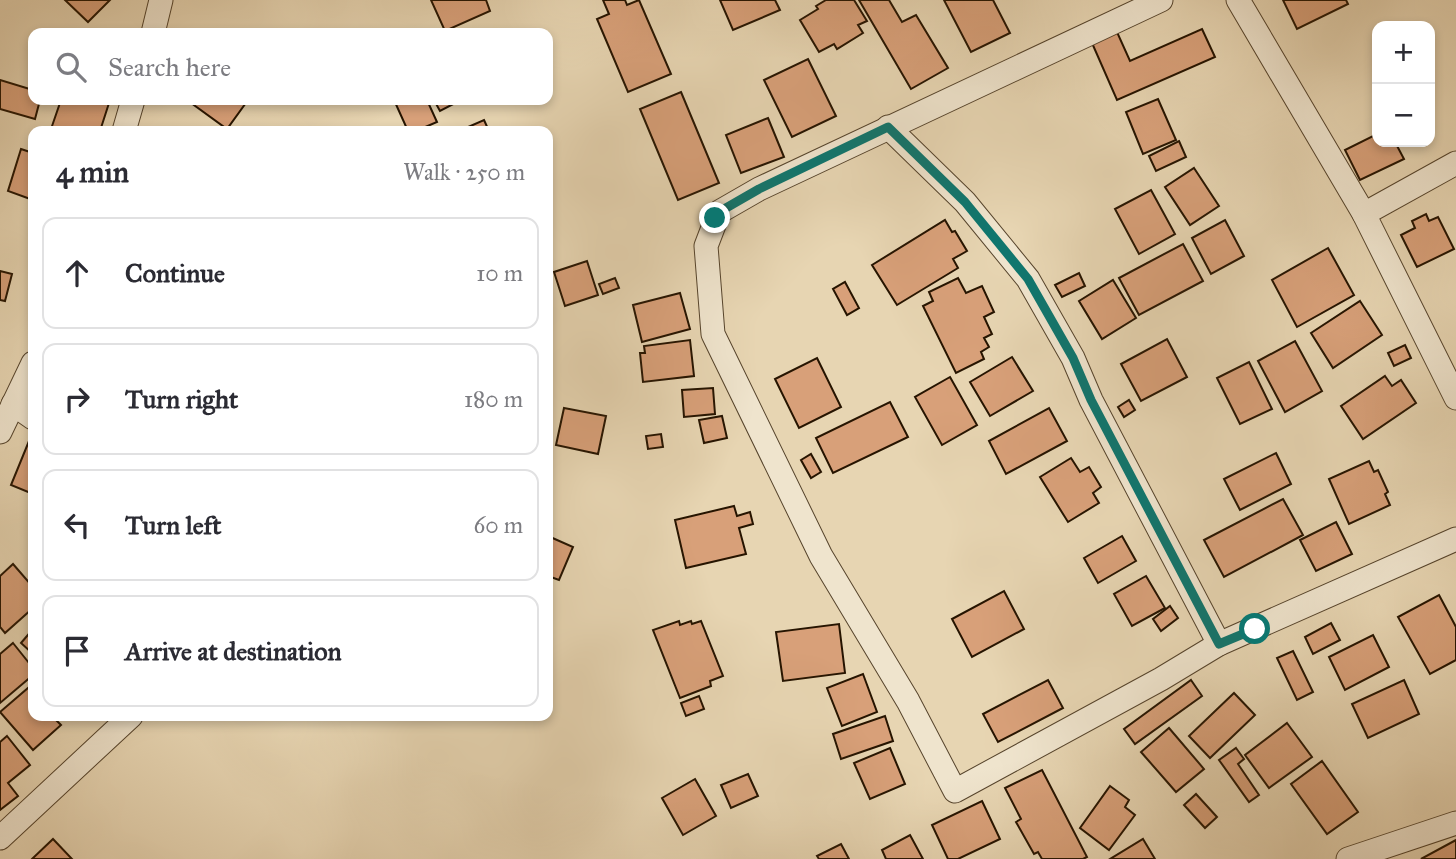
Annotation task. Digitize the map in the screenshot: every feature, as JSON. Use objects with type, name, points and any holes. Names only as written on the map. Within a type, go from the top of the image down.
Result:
[{"type":"street","points":[[154,28],[161,0]]},
{"type":"street","points":[[1161,0],[888,127],[759,189],[719,212],[706,246],[713,334],[821,556],[908,701],[955,791],[1161,679],[1219,644],[1456,539]]},
{"type":"street","points":[[1238,0],[1364,214],[1456,398]]},
{"type":"street","points":[[125,126],[132,105]]},
{"type":"street","points":[[888,127],[965,202],[1028,279],[1073,358],[1091,400],[1219,644]]},
{"type":"street","points":[[1364,214],[1456,163]]},
{"type":"street","points":[[0,432],[28,373]]},
{"type":"street","points":[[13,404],[28,414]]},
{"type":"street","points":[[0,838],[126,721]]},
{"type":"street","points":[[1348,859],[1456,823]]},
{"type":"building","points":[[65,0],[110,0],[88,22]]},
{"type":"building","points":[[431,0],[486,0],[490,11],[452,28],[444,28]]},
{"type":"building","points":[[603,0],[625,0],[627,5],[639,0],[671,74],[628,92],[597,19],[609,14]]},
{"type":"building","points":[[720,0],[775,0],[780,10],[733,30]]},
{"type":"building","points":[[826,0],[854,0],[867,21],[858,25],[863,33],[837,49],[834,44],[819,52],[800,20],[818,9],[816,6]]},
{"type":"building","points":[[859,0],[889,0],[902,22],[916,15],[948,68],[911,89]]},
{"type":"building","points":[[944,0],[993,0],[1010,33],[971,52]]},
{"type":"building","points":[[1283,0],[1346,0],[1348,4],[1297,29]]},
{"type":"building","points":[[1202,29],[1215,57],[1117,100],[1092,43],[1117,32],[1130,61]]},
{"type":"building","points":[[808,59],[836,116],[792,137],[764,80]]},
{"type":"building","points":[[0,80],[28,88],[28,105],[39,105],[35,119],[0,109]]},
{"type":"building","points":[[681,92],[719,183],[678,200],[640,109]]},
{"type":"building","points":[[1158,99],[1176,140],[1143,154],[1126,112]]},
{"type":"building","points":[[59,105],[108,105],[102,126],[52,126]]},
{"type":"building","points":[[194,105],[244,105],[229,126],[223,126]]},
{"type":"building","points":[[396,105],[429,105],[437,122],[428,126],[406,126]]},
{"type":"building","points":[[437,105],[451,105],[440,111]]},
{"type":"building","points":[[768,118],[784,157],[741,173],[726,135]]},
{"type":"building","points":[[484,120],[487,126],[470,126]]},
{"type":"building","points":[[1372,136],[1372,147],[1398,147],[1404,159],[1360,180],[1345,150]]},
{"type":"building","points":[[1179,141],[1186,157],[1156,171],[1149,156]]},
{"type":"building","points":[[21,149],[28,151],[28,198],[8,191]]},
{"type":"building","points":[[1194,168],[1219,206],[1190,225],[1165,187]]},
{"type":"building","points":[[1151,190],[1175,234],[1139,254],[1115,209]]},
{"type":"building","points":[[1426,214],[1429,221],[1438,217],[1454,249],[1417,267],[1401,235],[1415,228],[1412,221]]},
{"type":"building","points":[[945,220],[967,251],[953,259],[958,268],[897,305],[872,265]]},
{"type":"building","points":[[1225,220],[1244,256],[1211,274],[1192,238]]},
{"type":"building","points":[[1183,244],[1203,281],[1139,315],[1119,278]]},
{"type":"building","points":[[1328,248],[1354,295],[1297,327],[1272,280]]},
{"type":"building","points":[[587,261],[598,295],[565,306],[554,272]]},
{"type":"building","points":[[0,271],[12,274],[5,301],[0,300]]},
{"type":"building","points":[[1079,273],[1085,286],[1062,297],[1055,285]]},
{"type":"building","points":[[615,278],[619,288],[603,294],[599,284]]},
{"type":"building","points":[[958,278],[966,293],[982,286],[994,312],[984,317],[992,334],[984,338],[989,347],[981,352],[984,359],[956,373],[923,306],[933,301],[929,292]]},
{"type":"building","points":[[1113,280],[1136,318],[1102,339],[1079,301]]},
{"type":"building","points":[[845,282],[859,308],[847,315],[833,289]]},
{"type":"building","points":[[680,293],[690,329],[642,342],[633,305]]},
{"type":"building","points":[[1360,301],[1382,335],[1333,368],[1311,333]]},
{"type":"building","points":[[1167,339],[1187,377],[1141,401],[1121,364]]},
{"type":"building","points":[[690,340],[694,376],[643,382],[640,353],[645,353],[644,346]]},
{"type":"building","points":[[1295,341],[1322,391],[1285,412],[1258,361]]},
{"type":"building","points":[[1405,345],[1411,358],[1394,366],[1388,353]]},
{"type":"building","points":[[1012,357],[1033,391],[990,416],[970,382]]},
{"type":"building","points":[[817,358],[841,407],[799,428],[775,379]]},
{"type":"building","points":[[1249,362],[1272,409],[1240,424],[1217,378]]},
{"type":"building","points":[[1385,376],[1392,386],[1401,380],[1416,403],[1363,439],[1341,406]]},
{"type":"building","points":[[950,377],[977,425],[942,445],[915,397]]},
{"type":"building","points":[[713,388],[715,414],[684,417],[682,390]]},
{"type":"building","points":[[1129,400],[1135,410],[1124,417],[1118,407]]},
{"type":"building","points":[[890,402],[908,437],[833,473],[816,438]]},
{"type":"building","points":[[564,408],[606,416],[598,454],[556,445]]},
{"type":"building","points":[[1049,408],[1067,441],[1006,474],[989,441]]},
{"type":"building","points":[[722,416],[727,438],[704,443],[699,420]]},
{"type":"building","points":[[661,434],[663,447],[648,449],[646,436]]},
{"type":"building","points":[[28,443],[28,492],[11,485]]},
{"type":"building","points":[[1276,453],[1291,484],[1240,510],[1224,479]]},
{"type":"building","points":[[811,454],[821,472],[811,478],[801,460]]},
{"type":"building","points":[[1071,458],[1080,472],[1089,467],[1101,487],[1093,493],[1099,503],[1068,522],[1040,477]]},
{"type":"building","points":[[1369,461],[1374,472],[1378,470],[1388,492],[1385,494],[1390,505],[1349,524],[1329,479]]},
{"type":"building","points":[[1283,499],[1303,535],[1224,577],[1204,540]]},
{"type":"building","points":[[734,506],[737,516],[750,512],[753,524],[739,528],[746,554],[686,568],[675,520]]},
{"type":"building","points":[[1336,522],[1352,554],[1316,571],[1300,540]]},
{"type":"building","points":[[1122,536],[1136,561],[1098,583],[1084,558]]},
{"type":"building","points":[[553,538],[573,547],[559,580],[553,578]]},
{"type":"building","points":[[13,564],[28,581],[28,612],[5,633],[0,627],[0,576]]},
{"type":"building","points":[[1146,576],[1165,608],[1132,626],[1114,594]]},
{"type":"building","points":[[1004,591],[1024,629],[972,657],[952,619]]},
{"type":"building","points":[[1439,595],[1456,627],[1456,660],[1430,674],[1398,617]]},
{"type":"building","points":[[1170,606],[1178,618],[1161,631],[1153,619]]},
{"type":"building","points":[[679,621],[680,625],[701,621],[723,676],[710,681],[711,686],[680,698],[653,630]]},
{"type":"building","points":[[1331,623],[1340,640],[1313,654],[1305,637]]},
{"type":"building","points":[[839,624],[845,673],[783,681],[776,632]]},
{"type":"building","points":[[28,635],[28,649],[21,643]]},
{"type":"building","points":[[1373,635],[1389,667],[1345,690],[1329,657]]},
{"type":"building","points":[[13,643],[28,662],[28,679],[0,703],[0,654]]},
{"type":"building","points":[[1293,651],[1313,692],[1297,700],[1277,658]]},
{"type":"building","points":[[863,674],[877,712],[842,726],[827,688]]},
{"type":"building","points":[[1048,680],[1063,708],[998,742],[983,714]]},
{"type":"building","points":[[1191,680],[1202,696],[1135,744],[1124,729]]},
{"type":"building","points":[[1404,680],[1419,714],[1368,738],[1352,704]]},
{"type":"building","points":[[28,688],[28,721],[57,721],[61,725],[33,750],[0,712]]},
{"type":"building","points":[[1234,693],[1255,715],[1210,758],[1189,736]]},
{"type":"building","points":[[699,696],[704,709],[686,716],[681,703]]},
{"type":"building","points":[[885,716],[893,741],[841,759],[833,734]]},
{"type":"building","points":[[1287,723],[1312,757],[1269,788],[1245,755]]},
{"type":"building","points":[[1169,728],[1204,769],[1176,792],[1141,752]]},
{"type":"building","points":[[7,736],[30,765],[8,783],[18,796],[0,810],[0,742]]},
{"type":"building","points":[[890,748],[905,784],[870,799],[854,763]]},
{"type":"building","points":[[1236,748],[1244,759],[1238,764],[1259,795],[1249,802],[1219,760]]},
{"type":"building","points":[[1322,761],[1358,812],[1327,834],[1291,784]]},
{"type":"building","points":[[1042,770],[1087,857],[1083,859],[1042,859],[1038,852],[1034,854],[1016,822],[1021,819],[1005,788]]},
{"type":"building","points":[[748,774],[758,796],[731,808],[721,785]]},
{"type":"building","points":[[695,779],[716,816],[683,835],[662,798]]},
{"type":"building","points":[[1110,786],[1129,800],[1125,807],[1135,815],[1109,850],[1080,828]]},
{"type":"building","points":[[1196,794],[1217,817],[1205,828],[1184,805]]},
{"type":"building","points":[[982,801],[1000,839],[958,859],[948,859],[932,825]]},
{"type":"building","points":[[910,835],[923,859],[886,859],[882,850]]},
{"type":"building","points":[[53,839],[72,859],[32,859]]},
{"type":"building","points":[[1143,839],[1155,859],[1110,859]]},
{"type":"building","points":[[1456,840],[1456,859],[1421,859]]},
{"type":"building","points":[[841,844],[849,859],[819,859],[817,856]]},
{"type":"route","points":[[715,218],[719,212],[759,189],[888,127],[965,202],[1028,279],[1073,358],[1091,400],[1219,644],[1255,629]]}]
